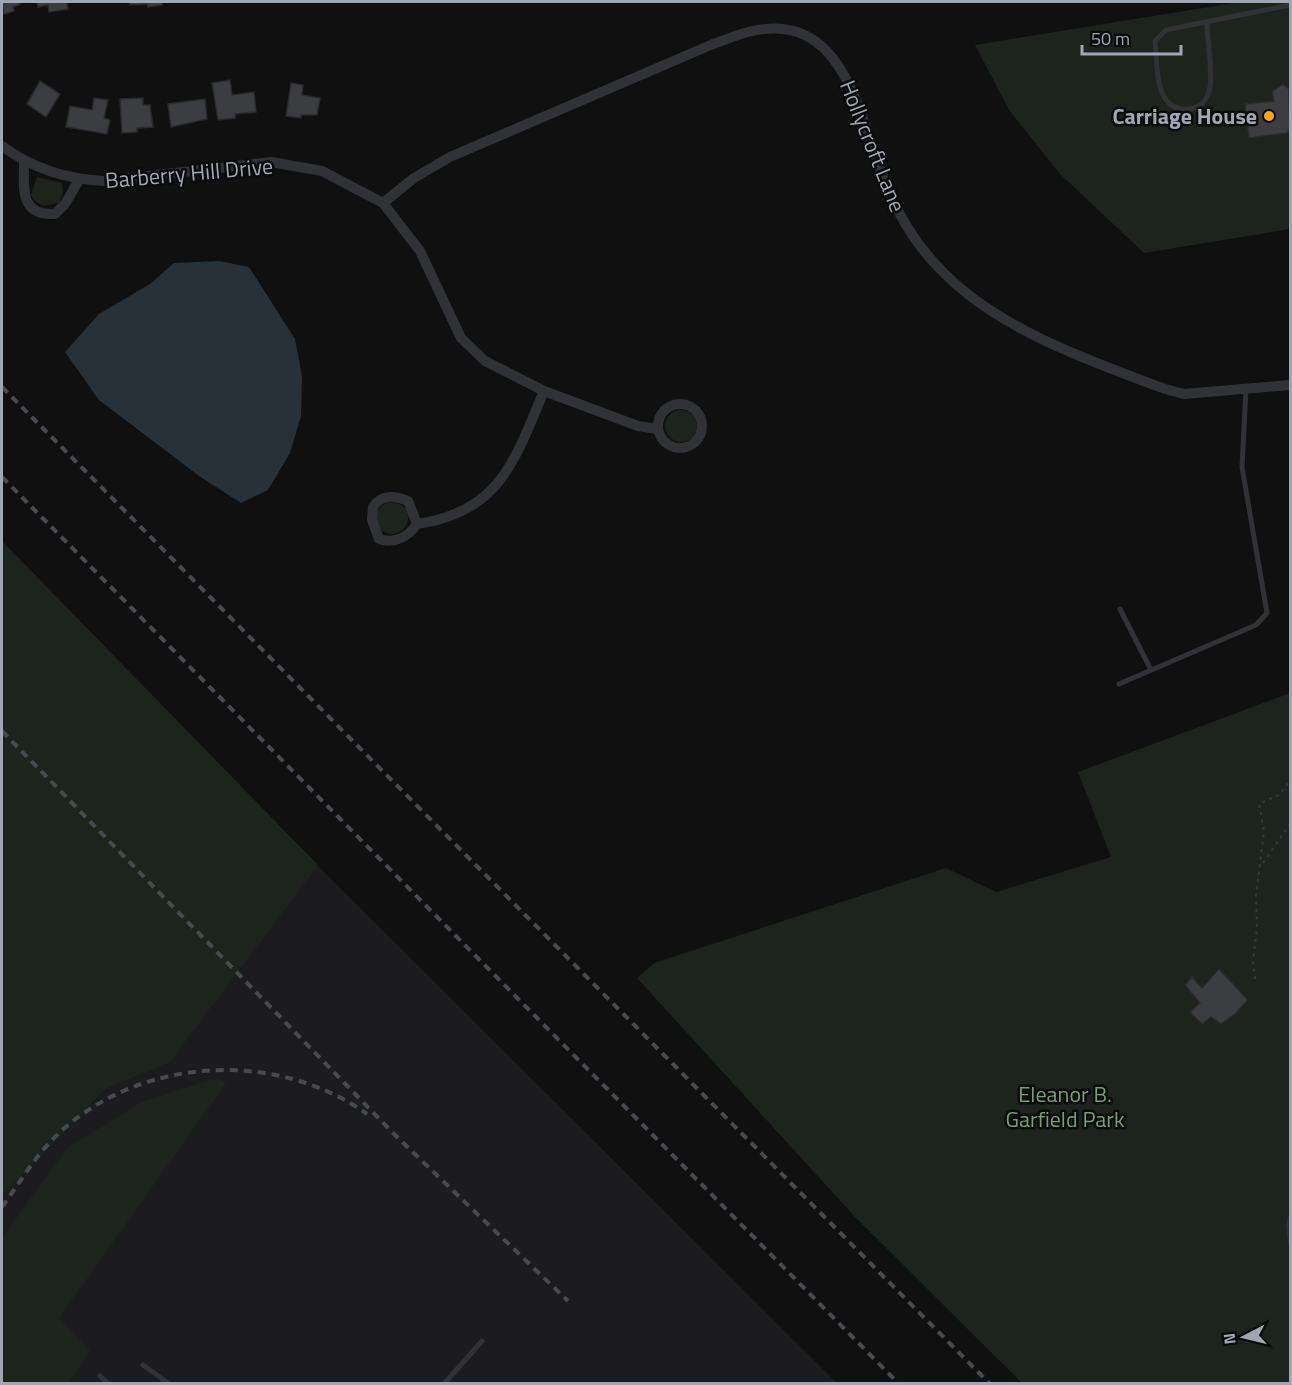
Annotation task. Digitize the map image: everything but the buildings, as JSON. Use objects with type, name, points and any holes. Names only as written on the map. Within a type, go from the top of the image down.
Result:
[{"type":"street","name":"Hollycroft Lane","points":[[383,203],[414,178],[450,158],[713,44],[749,32],[778,29],[803,34],[827,48],[850,84],[888,189],[904,222],[944,274],[986,309],[1022,329],[1165,389],[1184,394],[1290,385]]},
{"type":"street","name":"Barberry Hill Drive","points":[[2,146],[24,162],[79,180],[105,181],[271,162],[322,171],[383,203],[420,251],[461,338],[485,361],[544,391],[638,426],[657,429]]},
{"type":"street","name":"Barberry Hill Drive","points":[[24,162],[27,202],[33,210],[45,215],[55,214],[60,209],[79,180]]},
{"type":"street","points":[[417,525],[408,501],[391,497],[383,498],[373,507],[372,520],[379,539],[387,542],[399,540],[410,534],[417,525],[458,515],[489,493],[513,465],[544,391]]},
{"type":"street","name":"Barberry Hill Drive","points":[[688,404],[696,408],[701,416],[701,432],[693,446],[677,448],[667,444],[659,437],[657,429],[660,415],[667,408],[688,404]]},
{"type":"lane","points":[[1207,23],[1210,89],[1204,103],[1191,109],[1173,108],[1161,95],[1155,41],[1166,30],[1290,5]]},
{"type":"lane","points":[[1119,684],[1256,625],[1267,613],[1242,467],[1246,389]]},
{"type":"lane","points":[[1120,609],[1151,670]]},
{"type":"lane","points":[[444,1383],[482,1341]]},
{"type":"lane","points":[[143,1365],[169,1383]]},
{"type":"lane","points":[[100,1376],[109,1383]]},
{"type":"path","points":[[1255,979],[1253,961],[1257,928],[1256,896],[1264,831],[1259,804],[1279,795],[1290,781]]},
{"type":"path","points":[[1261,865],[1290,824]]},
{"type":"shaded area","points":[[219,261],[249,267],[295,339],[302,376],[301,416],[290,453],[268,490],[241,503],[199,476],[99,400],[65,352],[99,314],[150,284],[174,263]]},
{"type":"shaded area","points":[[2,549],[31,580],[837,1383],[2,1383]]},
{"type":"green space","points":[[1240,2],[1290,2],[1290,229],[1144,253],[1060,174],[1009,110],[975,45]]},
{"type":"green space","points":[[37,177],[62,183],[63,194],[59,203],[43,206],[35,201],[31,195]]},
{"type":"green space","points":[[681,410],[692,415],[697,426],[692,437],[681,442],[670,437],[665,426],[670,415]]},
{"type":"green space","points":[[392,502],[403,507],[408,518],[403,529],[392,534],[381,529],[376,518],[381,507]]},
{"type":"green space","points":[[2,541],[318,865],[170,1062],[105,1089],[2,1196]]},
{"type":"green space","name":"Eleanor B. Garfield Park","points":[[1290,693],[1290,1383],[1022,1383],[855,1217],[637,978],[654,963],[946,868],[996,892],[1111,857],[1078,772]]},
{"type":"green space","points":[[217,1078],[226,1083],[59,1318],[90,1350],[69,1383],[2,1383],[2,1238],[67,1148],[142,1102]]},
{"type":"waterway","points":[[1290,1217],[1288,1224],[1290,1243]]},
{"type":"railway","points":[[2,387],[990,1384]]},
{"type":"railway","points":[[2,477],[899,1384]]},
{"type":"railway","points":[[2,731],[395,1135],[568,1301]]},
{"type":"railway","points":[[2,1207],[44,1148],[84,1113],[121,1092],[162,1078],[204,1071],[247,1071],[289,1078],[330,1092],[367,1114]]},
{"type":"place","name":"Carriage House","points":[[1269,116]]}]
